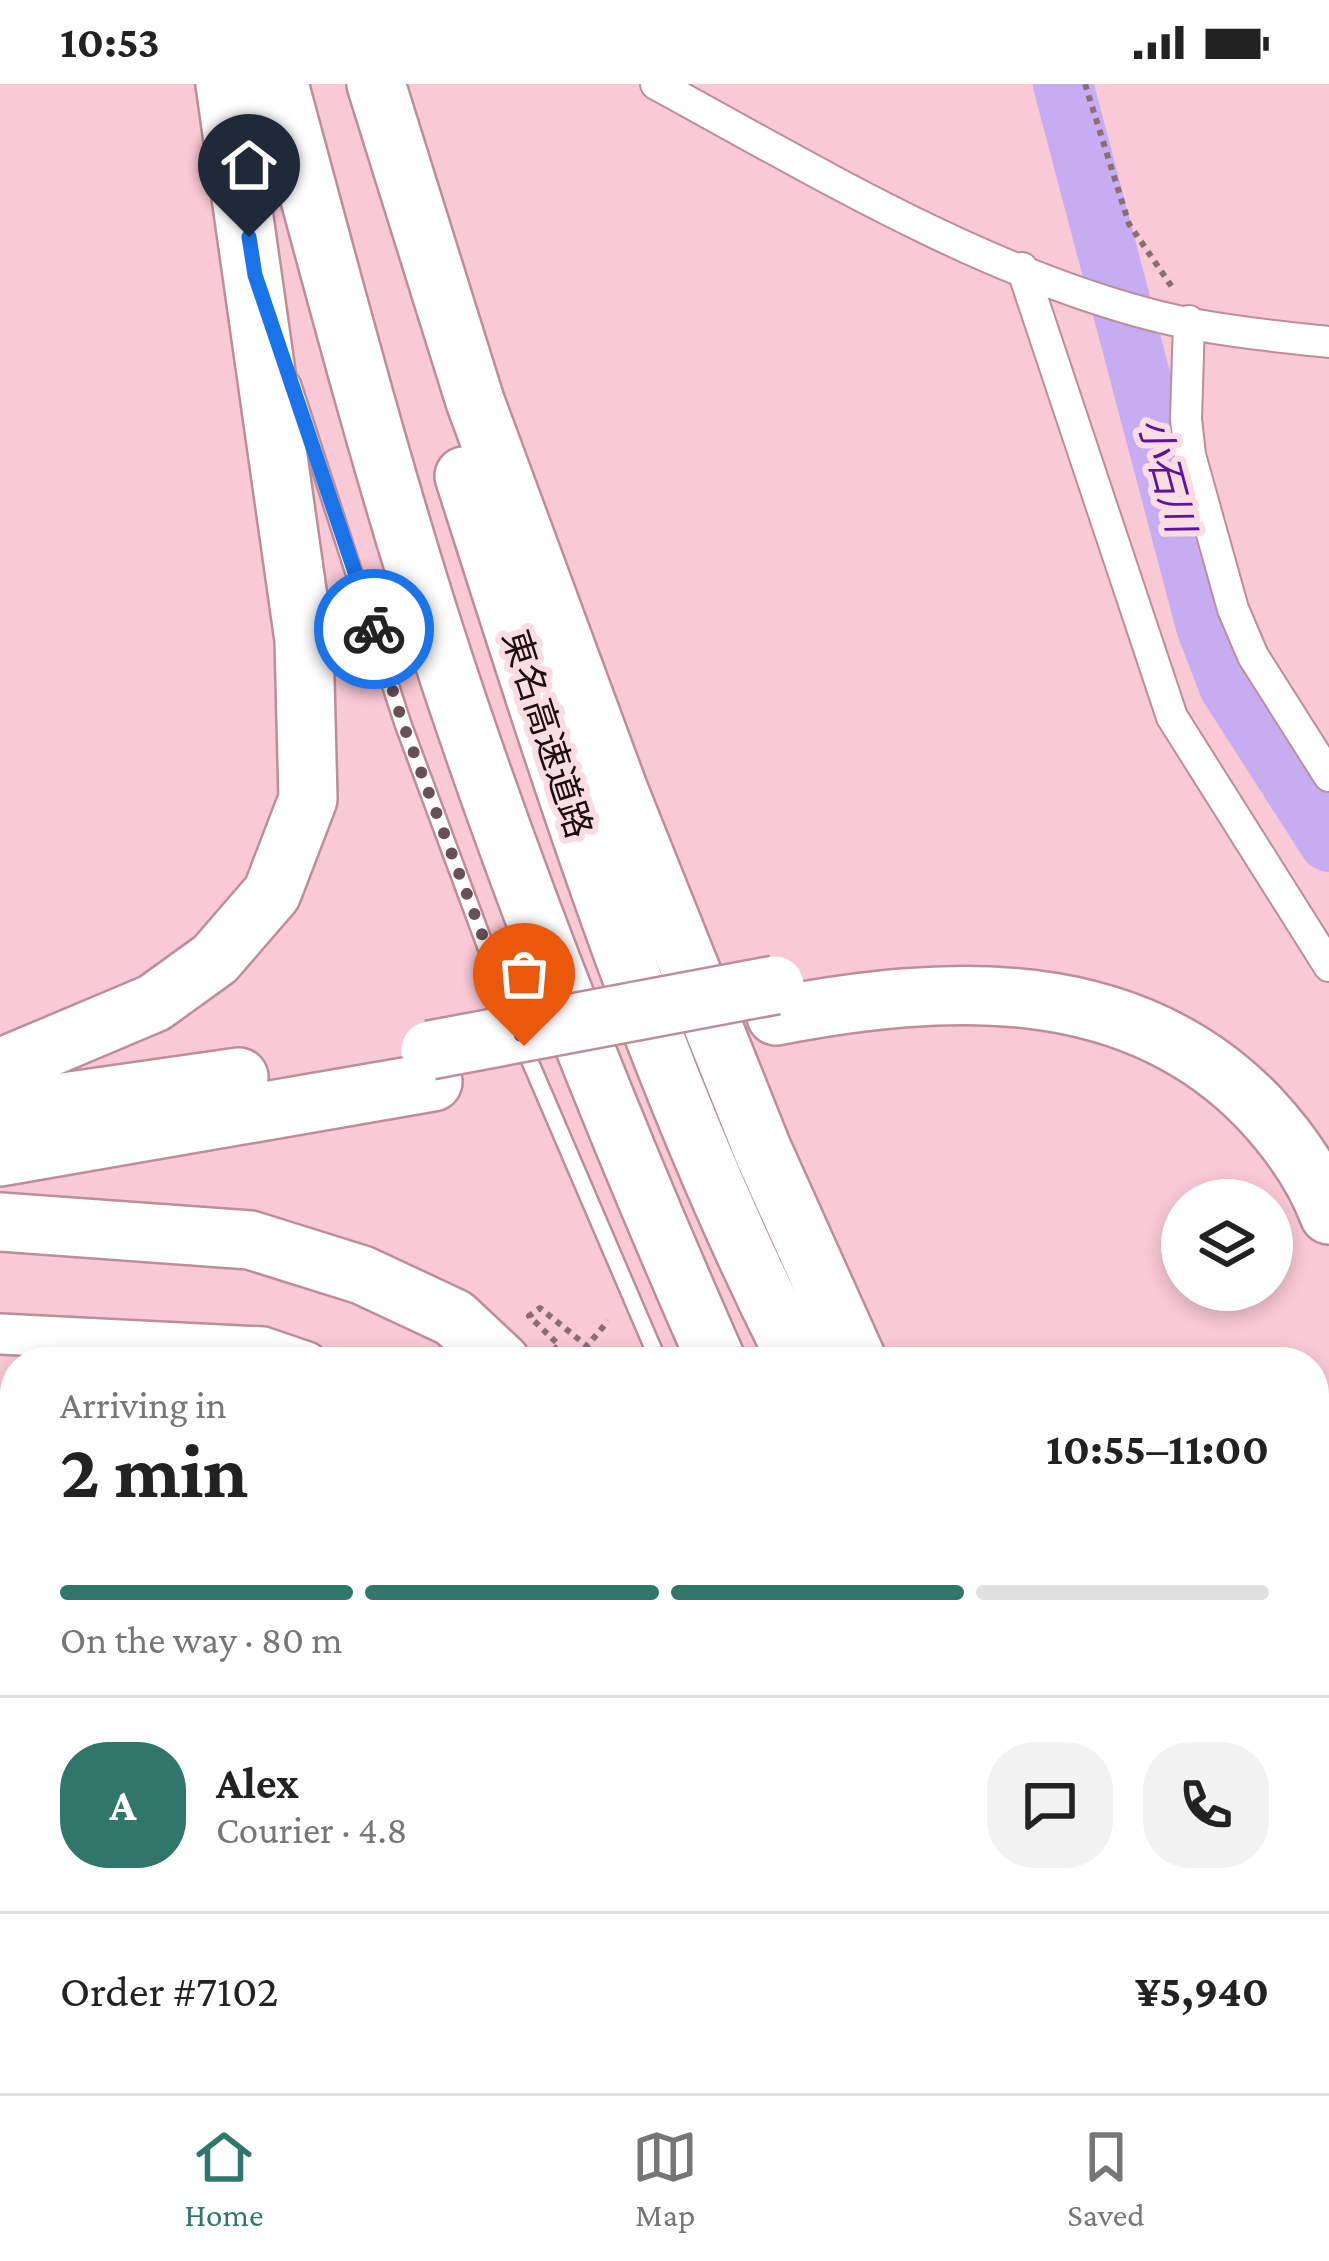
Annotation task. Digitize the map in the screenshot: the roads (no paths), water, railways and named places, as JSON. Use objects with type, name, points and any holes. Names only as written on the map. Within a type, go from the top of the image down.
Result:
[{"type":"highway","points":[[0,1068],[154,1003],[215,959],[272,893],[308,800],[304,640],[226,84]]},
{"type":"highway","name":"東名高速道路","points":[[279,84],[442,655],[535,920],[629,1162],[711,1347]]},
{"type":"highway","name":"東名高速道路","points":[[357,84],[443,411],[575,825],[683,1112],[833,1347]]},
{"type":"highway","points":[[376,84],[476,401],[619,791],[836,1347]]},
{"type":"highway","points":[[0,1157],[432,1066],[775,1001],[872,970],[970,964],[1054,971],[1131,990],[1237,1048],[1294,1103],[1329,1150]]},
{"type":"highway","points":[[775,1001],[1018,994],[1118,1016],[1207,1062],[1243,1092],[1303,1163],[1329,1215]]},
{"type":"highway","points":[[0,1111],[432,1066]]},
{"type":"highway","points":[[0,1222],[250,1240],[362,1275],[454,1318],[485,1347]]},
{"type":"street","points":[[656,84],[914,220],[1022,268],[1175,319],[1329,342]]},
{"type":"street","points":[[1022,268],[1172,717],[1329,966]]},
{"type":"street","points":[[1175,319],[1190,455],[1233,609],[1262,672],[1329,776]]},
{"type":"street","points":[[0,1334],[263,1347]]},
{"type":"lane","points":[[255,275],[346,536],[403,724],[493,972],[653,1347]]},
{"type":"waterway","name":"小石川","points":[[1063,84],[1206,626],[1229,686],[1329,842]]}]
